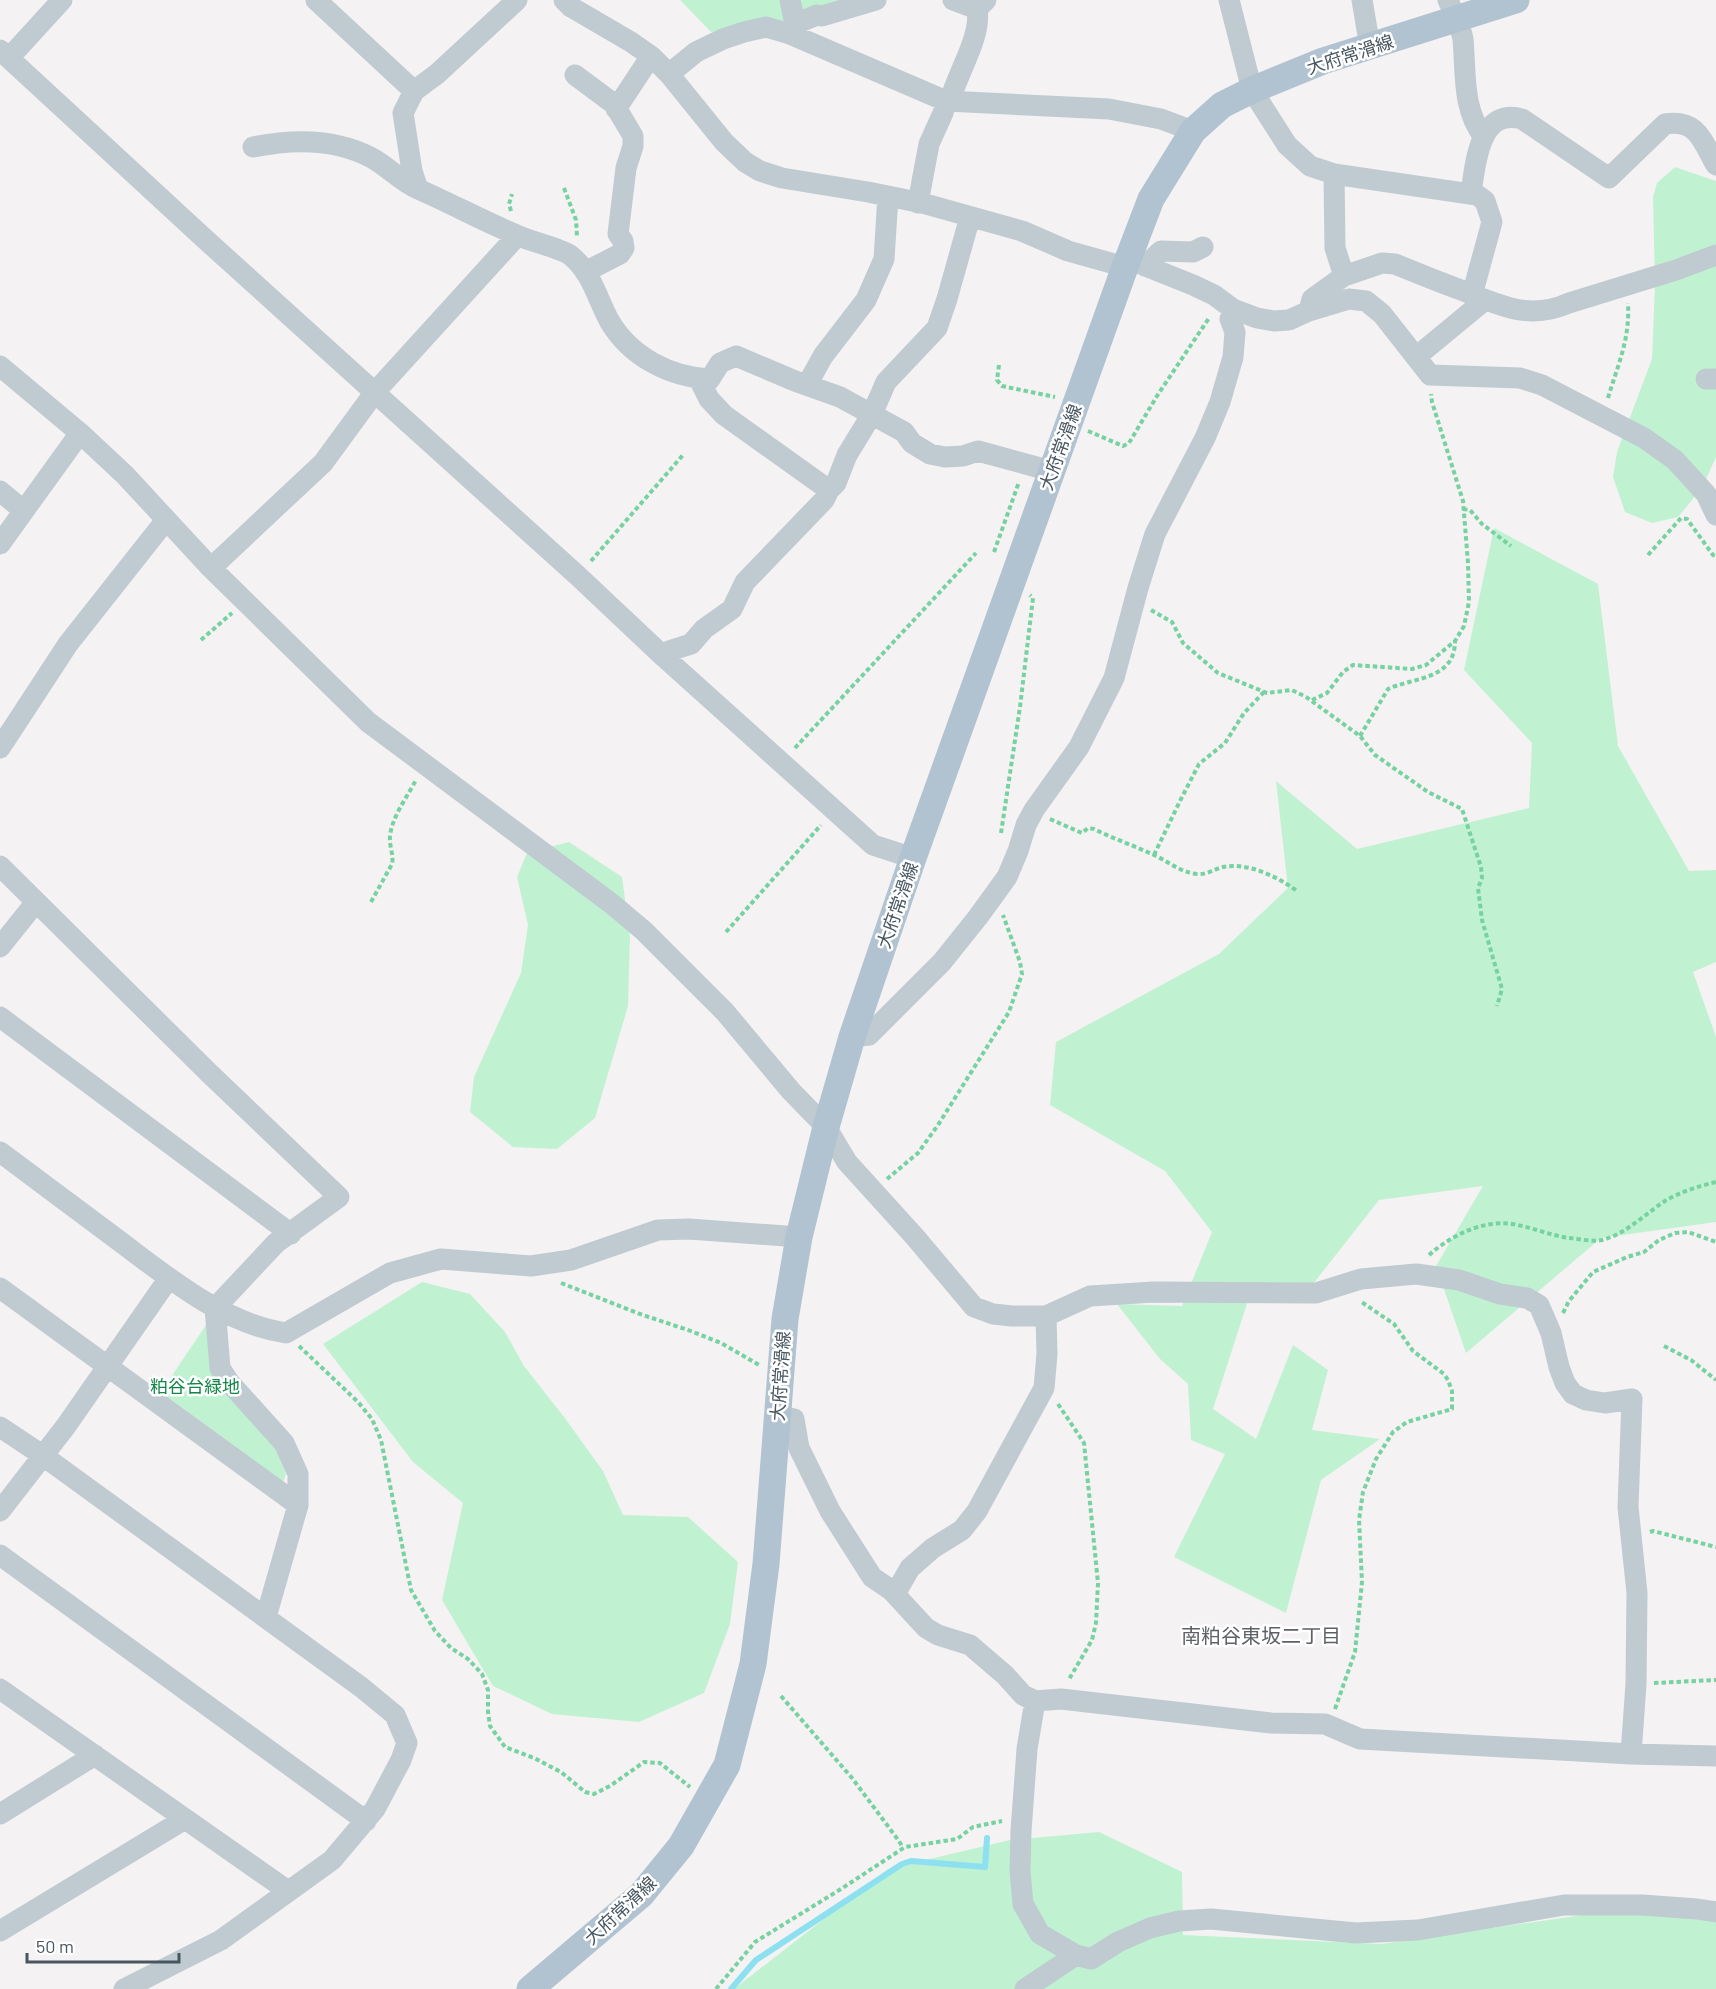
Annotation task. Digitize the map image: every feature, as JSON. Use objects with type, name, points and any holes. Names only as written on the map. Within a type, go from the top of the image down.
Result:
[{"type":"main road","name":"大府常滑線","points":[[530,1989],[641,1895],[681,1846],[727,1765],[753,1664],[766,1564],[785,1319],[799,1237],[826,1127],[852,1037],[913,858],[1073,411],[1133,264],[1151,199],[1193,131],[1222,105],[1323,61],[1370,47],[1452,10],[1516,0]]},
{"type":"street","points":[[62,0],[4,54],[873,845],[913,858]]},
{"type":"street","points":[[316,0],[414,91]]},
{"type":"street","points":[[418,189],[412,171],[403,113],[414,91],[437,74],[517,0]]},
{"type":"street","points":[[564,0],[571,7],[651,56],[669,74],[724,142],[745,162],[760,171],[782,178],[888,196],[1022,231],[1068,250],[1133,264],[1204,290],[1228,306],[1257,318],[1274,321],[1289,320],[1309,311],[1349,299],[1366,301],[1382,314],[1430,375],[1520,378],[1542,385],[1644,438],[1675,460],[1706,494],[1716,515]]},
{"type":"street","points":[[790,0],[792,29]]},
{"type":"street","points":[[792,29],[817,15],[836,0]]},
{"type":"street","points":[[817,15],[822,16],[876,0]]},
{"type":"street","points":[[918,203],[929,144],[977,30],[982,4],[953,0]]},
{"type":"street","points":[[1229,0],[1252,90],[1287,145],[1310,166],[1334,174],[1478,195],[1485,201],[1492,222],[1479,298],[1416,357]]},
{"type":"street","points":[[1362,0],[1370,47]]},
{"type":"street","points":[[1452,10],[1462,36],[1464,71],[1471,112],[1477,128],[1484,137]]},
{"type":"street","points":[[669,74],[696,52],[723,39],[766,27],[792,29],[948,101],[1109,109],[1161,119],[1193,131]]},
{"type":"street","points":[[616,109],[651,56]]},
{"type":"street","points":[[575,75],[614,104],[633,136],[618,234],[623,241],[624,248],[620,254],[585,272]]},
{"type":"street","points":[[1471,194],[1478,154],[1488,129],[1501,118],[1513,116],[1522,119],[1609,178],[1665,124],[1688,125],[1698,134],[1716,165]]},
{"type":"street","points":[[253,147],[272,143],[307,141],[341,147],[371,158],[405,183],[517,236],[570,255],[589,276],[611,323],[633,348],[654,364],[676,374],[710,379],[720,363],[736,356],[840,397],[904,432],[912,443],[930,453],[945,457],[963,456],[978,451],[1051,471]]},
{"type":"street","points":[[1334,174],[1335,248],[1344,276]]},
{"type":"street","points":[[807,385],[823,356],[866,300],[884,260],[888,196]]},
{"type":"street","points":[[664,657],[669,651],[691,644],[704,629],[732,609],[745,582],[824,500],[836,483],[847,455],[872,414],[886,382],[937,328],[970,217]]},
{"type":"street","points":[[211,568],[323,463],[375,392],[517,236]]},
{"type":"street","points":[[1133,264],[1161,251],[1193,252],[1203,247]]},
{"type":"street","points":[[1309,311],[1312,299],[1344,276],[1382,263],[1395,264],[1499,306],[1521,311],[1553,310],[1716,255]]},
{"type":"street","points":[[852,1037],[869,1035],[942,962],[1007,877],[1026,825],[1034,810],[1079,747],[1114,678],[1155,534],[1205,438],[1220,402],[1233,357],[1235,332],[1228,306]]},
{"type":"street","points":[[0,366],[80,433],[125,475],[211,568],[368,722],[612,904],[644,931],[725,1012],[791,1091],[826,1127],[847,1162],[974,1307],[993,1314],[1046,1316],[1090,1296],[1154,1292],[1316,1293],[1361,1279],[1416,1274],[1460,1280],[1500,1294],[1527,1298],[1539,1305],[1550,1330],[1565,1383],[1573,1394],[1586,1400],[1605,1403],[1632,1399],[1628,1507],[1636,1593],[1636,1684],[1631,1754]]},
{"type":"street","points":[[699,379],[709,399],[724,415],[829,490]]},
{"type":"street","points":[[0,544],[80,433]]},
{"type":"street","points":[[0,491],[24,511]]},
{"type":"street","points":[[0,748],[68,644],[166,520]]},
{"type":"street","points":[[0,866],[210,1074],[339,1197],[276,1243],[215,1308],[220,1368],[229,1382],[284,1443],[298,1474],[298,1504],[266,1617]]},
{"type":"street","points":[[0,947],[36,902]]},
{"type":"street","points":[[0,1017],[291,1234]]},
{"type":"street","points":[[0,1152],[169,1278],[215,1308],[268,1331],[286,1334],[390,1273],[441,1259],[531,1266],[571,1260],[658,1230],[689,1229],[799,1237]]},
{"type":"street","points":[[0,1511],[66,1426],[169,1278]]},
{"type":"street","points":[[0,1288],[298,1504]]},
{"type":"street","points":[[895,1594],[910,1568],[933,1548],[962,1530],[977,1511],[1044,1388],[1047,1354],[1046,1316]]},
{"type":"street","points":[[777,1415],[794,1419],[799,1448],[830,1511],[872,1577],[895,1594],[926,1628],[938,1635],[970,1645],[1005,1675],[1023,1695],[1035,1701],[1061,1699],[1270,1723],[1325,1724],[1360,1739],[1631,1754],[1716,1756]]},
{"type":"street","points":[[0,1427],[42,1455],[361,1687],[395,1714],[407,1743],[401,1760],[375,1809],[332,1860],[221,1940],[124,1989]]},
{"type":"street","points":[[0,1555],[366,1821]]},
{"type":"street","points":[[3,1694],[95,1755],[288,1891]]},
{"type":"street","points":[[1035,1701],[1027,1749],[1023,1811],[1020,1870],[1023,1904],[1040,1934],[1076,1955],[1091,1959],[1118,1942],[1150,1928],[1179,1921],[1211,1919],[1356,1933],[1418,1930],[1564,1905],[1642,1905],[1716,1912]]},
{"type":"street","points":[[0,1814],[95,1755]]},
{"type":"street","points":[[0,1931],[185,1819]]},
{"type":"street","points":[[1025,1989],[1076,1955]]},
{"type":"path","points":[[564,188],[576,220],[577,246],[570,255]]},
{"type":"path","points":[[1602,416],[1624,352],[1629,320],[1628,303],[1623,285]]},
{"type":"path","points":[[999,365],[997,380],[1002,386],[1073,411],[1116,444],[1123,446],[1129,443],[1184,354],[1213,313],[1228,306]]},
{"type":"path","points":[[1311,701],[1327,693],[1343,672],[1353,665],[1412,669],[1426,664],[1455,641],[1464,626],[1469,602],[1463,501],[1432,402],[1430,375]]},
{"type":"path","points":[[578,576],[683,455]]},
{"type":"path","points":[[994,552],[1025,464]]},
{"type":"path","points":[[1463,509],[1470,510],[1482,524],[1511,546]]},
{"type":"path","points":[[1648,555],[1681,518],[1687,519],[1716,556]]},
{"type":"path","points":[[781,762],[976,553]]},
{"type":"path","points":[[201,640],[245,601]]},
{"type":"path","points":[[1134,602],[1172,622],[1183,643],[1218,673],[1264,692],[1292,690],[1360,736],[1374,755],[1428,792],[1462,809],[1481,867],[1482,878],[1478,888],[1482,920],[1502,989],[1497,1006]]},
{"type":"path","points":[[1360,736],[1388,689],[1439,673],[1455,649],[1455,641]]},
{"type":"path","points":[[1155,855],[1199,764],[1225,743],[1244,714],[1264,692]]},
{"type":"path","points":[[370,902],[392,864],[394,857],[390,838],[393,826],[424,764]]},
{"type":"path","points":[[726,932],[834,810]]},
{"type":"path","points":[[1034,810],[1083,833],[1088,828],[1094,829],[1155,855],[1183,871],[1206,874],[1234,866],[1268,873],[1280,878],[1298,891]]},
{"type":"path","points":[[1423,1275],[1425,1259],[1431,1253],[1447,1241],[1474,1227],[1497,1223],[1513,1224],[1565,1237],[1602,1240],[1623,1231],[1667,1200],[1716,1182]]},
{"type":"path","points":[[1550,1330],[1569,1301],[1593,1272],[1644,1252],[1659,1240],[1675,1233],[1688,1232],[1716,1242]]},
{"type":"path","points":[[540,1264],[560,1282],[721,1343],[764,1368],[781,1373]]},
{"type":"path","points":[[1331,1727],[1338,1698],[1355,1652],[1362,1582],[1359,1520],[1363,1492],[1376,1459],[1392,1431],[1407,1422],[1452,1409],[1452,1391],[1444,1374],[1413,1352],[1394,1324],[1337,1286]]},
{"type":"path","points":[[286,1334],[358,1402],[372,1419],[381,1440],[411,1590],[435,1630],[451,1648],[468,1659],[482,1674],[488,1690],[490,1726],[505,1747],[534,1758],[561,1773],[585,1792],[594,1794],[610,1786],[644,1762],[660,1763],[707,1800]]},
{"type":"path","points":[[1664,1346],[1691,1360],[1716,1380]]},
{"type":"path","points":[[1044,1388],[1084,1443],[1098,1583],[1096,1623],[1092,1640],[1065,1686],[1061,1699]]},
{"type":"path","points":[[1632,1559],[1646,1534],[1653,1531],[1716,1547]]},
{"type":"path","points":[[1636,1684],[1716,1680]]},
{"type":"path","points":[[781,1696],[852,1778],[903,1848]]},
{"type":"path","points":[[716,1989],[755,1942],[903,1848],[957,1839],[973,1827],[993,1824],[1014,1817],[1023,1811]]},
{"type":"green space","points":[[680,0],[837,0],[841,7],[792,21],[711,32]]},
{"type":"green space","points":[[1675,167],[1716,181],[1716,457],[1702,488],[1678,517],[1652,523],[1625,512],[1613,477],[1617,452],[1652,359],[1655,285],[1653,197],[1657,183]]},
{"type":"green space","points":[[1494,528],[1598,584],[1618,746],[1689,871],[1716,870],[1716,962],[1693,972],[1716,1037],[1716,1222],[1601,1238],[1466,1353],[1436,1266],[1483,1186],[1379,1200],[1309,1289],[1253,1285],[1213,1409],[1256,1439],[1293,1345],[1328,1370],[1312,1430],[1380,1439],[1321,1480],[1286,1613],[1174,1557],[1225,1454],[1191,1440],[1188,1384],[1160,1359],[1117,1304],[1182,1306],[1212,1232],[1165,1171],[1050,1105],[1056,1042],[1219,954],[1288,888],[1276,781],[1357,849],[1529,808],[1532,743],[1464,670]]},
{"type":"green space","points":[[569,842],[622,877],[630,936],[628,1006],[595,1118],[557,1149],[513,1147],[470,1112],[474,1077],[521,973],[528,925],[517,877],[527,853]]},
{"type":"green space","points":[[422,1282],[470,1294],[505,1332],[524,1366],[603,1471],[623,1515],[688,1517],[738,1562],[730,1624],[704,1693],[639,1722],[552,1714],[493,1686],[442,1600],[463,1503],[413,1462],[323,1344]]},
{"type":"green space","name":"粕谷台緑地","points":[[210,1319],[210,1338],[275,1446],[286,1474],[283,1482],[161,1392]]},
{"type":"green space","points":[[1099,1832],[1182,1872],[1183,1935],[1381,1944],[1610,1911],[1716,1919],[1716,1989],[734,1989],[888,1869],[1010,1840]]},
{"type":"waterway","points":[[731,1989],[756,1960],[902,1864],[911,1861],[985,1867],[987,1838]]},
{"type":"district","name":"南粕谷東坂二丁目","points":[[1261,1635]]}]
